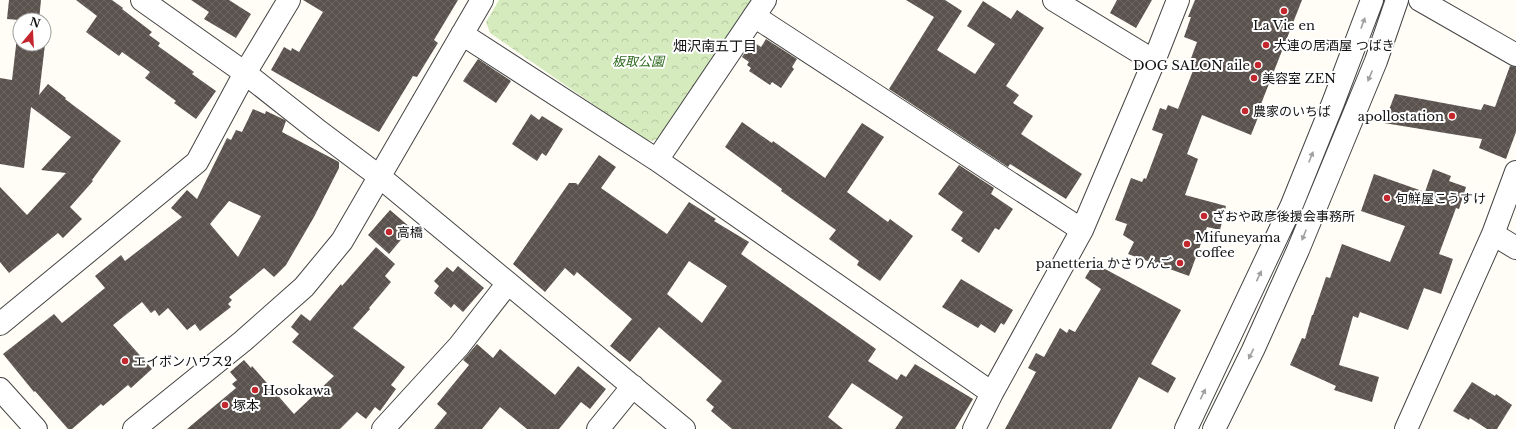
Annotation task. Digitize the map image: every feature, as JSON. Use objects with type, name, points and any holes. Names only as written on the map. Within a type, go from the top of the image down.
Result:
[{"type":"street","points":[[142,0],[245,73],[380,177],[684,429]]},
{"type":"street","points":[[0,324],[198,162],[245,73],[289,0]]},
{"type":"street","points":[[134,429],[243,341],[304,287],[342,241],[482,0]]},
{"type":"street","points":[[1054,0],[1154,61]]},
{"type":"street","points":[[974,429],[992,393],[1082,230],[1154,61],[1178,0]]},
{"type":"street","points":[[1186,429],[1291,207],[1333,103],[1372,0]]},
{"type":"street","points":[[1214,429],[1253,350],[1298,250],[1376,61],[1397,0]]},
{"type":"street","points":[[1420,0],[1516,55]]},
{"type":"street","points":[[657,160],[759,8],[1082,230]]},
{"type":"street","points":[[462,34],[657,160],[992,393]]},
{"type":"street","points":[[1406,429],[1493,234],[1516,172]]},
{"type":"street","points":[[1493,234],[1516,248]]},
{"type":"street","points":[[383,429],[459,346],[508,283]]},
{"type":"street","points":[[598,429],[633,386]]},
{"type":"street","points":[[0,389],[36,429]]},
{"type":"green space","name":"板取公園","points":[[499,0],[755,0],[660,137],[653,141],[645,140],[490,33],[486,22]]},
{"type":"building","points":[[9,0],[41,0],[40,12],[12,12],[12,19],[7,19]]},
{"type":"building","points":[[76,0],[112,0],[152,32],[149,35],[160,43],[158,46],[194,72],[192,74],[216,91],[196,119],[174,103],[176,101],[145,78],[150,72],[122,52],[119,56],[86,32],[97,16]]},
{"type":"building","points":[[191,0],[229,0],[251,14],[236,38],[204,19],[209,12]]},
{"type":"building","points":[[303,0],[458,0],[434,40],[438,43],[417,77],[413,76],[379,132],[271,70],[284,47],[291,51],[292,48],[299,52],[323,12]]},
{"type":"building","points":[[906,0],[945,0],[962,11],[937,50],[975,74],[995,44],[967,26],[983,1],[1011,19],[1017,10],[1044,28],[1006,86],[1019,95],[1013,103],[1033,116],[1021,134],[1082,174],[1066,199],[1010,164],[1008,167],[889,89],[934,17]]},
{"type":"building","points":[[1117,0],[1152,0],[1136,28],[1110,13]]},
{"type":"building","points":[[1195,0],[1302,0],[1261,104],[1263,105],[1251,135],[1202,115],[1187,154],[1198,159],[1185,195],[1226,206],[1220,230],[1207,227],[1189,276],[1128,254],[1134,242],[1123,235],[1127,224],[1115,220],[1131,178],[1142,182],[1144,178],[1146,179],[1163,134],[1152,130],[1160,108],[1166,110],[1168,105],[1178,109],[1196,63],[1190,61],[1197,42],[1184,37],[1191,17],[1188,17]]},
{"type":"building","points":[[766,39],[797,59],[792,67],[794,69],[781,88],[772,82],[770,85],[749,71],[751,68],[747,65],[749,62],[742,57],[752,41],[761,47]]},
{"type":"building","points":[[15,52],[44,52],[39,95],[48,84],[66,98],[65,99],[121,141],[92,180],[93,181],[70,207],[82,219],[63,238],[58,233],[9,273],[0,262],[0,187],[27,215],[66,173],[41,170],[71,137],[31,107],[24,168],[0,164],[0,78],[12,80]]},
{"type":"building","points":[[478,59],[511,81],[496,103],[463,81]]},
{"type":"building","points":[[1510,66],[1516,67],[1516,132],[1506,159],[1479,148],[1482,139],[1384,123],[1395,94],[1481,110],[1484,104],[1495,107]]},
{"type":"building","points":[[253,109],[265,114],[266,111],[286,121],[282,132],[339,162],[339,168],[314,217],[286,265],[274,277],[264,268],[229,297],[232,300],[228,304],[231,307],[200,331],[195,324],[187,330],[168,308],[159,316],[155,310],[151,313],[142,302],[113,325],[152,369],[131,388],[128,385],[103,406],[101,404],[72,429],[68,429],[35,391],[34,392],[3,354],[54,314],[62,323],[105,288],[95,276],[121,255],[125,261],[182,217],[171,208],[187,190],[197,199],[227,138],[231,140],[236,130],[242,132]],"holes":[[[229,201],[261,216],[238,257],[210,224]]]},
{"type":"building","points":[[531,114],[539,120],[542,116],[563,129],[546,156],[542,153],[537,161],[512,144]]},
{"type":"building","points":[[742,122],[772,143],[773,141],[825,178],[862,123],[884,137],[847,192],[888,222],[890,219],[913,236],[880,281],[857,265],[859,261],[829,239],[836,230],[781,191],[782,189],[725,147]]},
{"type":"building","points":[[599,155],[616,167],[601,188],[667,234],[689,202],[716,219],[714,221],[749,242],[741,254],[876,349],[868,361],[897,380],[901,374],[906,377],[915,364],[973,399],[955,429],[895,429],[903,417],[852,383],[828,417],[843,429],[732,429],[711,411],[714,407],[706,400],[722,381],[659,327],[630,362],[610,346],[632,319],[577,272],[574,276],[565,268],[545,292],[513,264],[569,183],[576,183],[578,185]],"holes":[[[689,261],[727,286],[702,323],[667,294]]]},
{"type":"building","points":[[959,165],[994,188],[991,194],[1013,209],[999,230],[995,228],[979,253],[961,241],[963,238],[951,230],[963,212],[938,194]]},
{"type":"building","points":[[1433,169],[1451,176],[1449,181],[1466,187],[1459,209],[1456,208],[1439,254],[1453,259],[1441,294],[1424,288],[1408,330],[1360,312],[1358,318],[1353,316],[1339,365],[1379,377],[1372,402],[1334,390],[1336,386],[1290,365],[1302,338],[1305,339],[1326,277],[1330,278],[1342,244],[1390,262],[1405,226],[1361,211],[1374,174],[1425,192]]},
{"type":"building","name":"高橋","points":[[390,210],[411,228],[389,254],[368,235]]},
{"type":"building","points":[[376,247],[395,264],[385,276],[391,282],[353,328],[405,367],[391,385],[396,389],[380,411],[375,407],[366,419],[357,412],[340,429],[187,429],[236,388],[232,384],[237,380],[230,372],[244,360],[251,368],[252,366],[294,414],[334,376],[292,342],[299,334],[291,327],[301,314],[310,321],[341,284],[342,286]]},
{"type":"building","points":[[1094,263],[1181,310],[1151,364],[1176,378],[1168,393],[1139,377],[1111,429],[1005,429],[1036,372],[1028,368],[1036,353],[1044,357],[1060,328],[1067,333],[1069,329],[1075,332],[1101,289],[1085,278]]},
{"type":"building","points":[[458,266],[484,288],[463,312],[454,304],[451,308],[434,293],[439,286],[434,281],[447,267],[453,272]]},
{"type":"building","points":[[961,279],[1013,310],[1004,325],[1001,323],[995,333],[981,324],[978,328],[942,307]]},
{"type":"building","points":[[477,344],[493,358],[500,349],[555,395],[578,366],[606,389],[590,409],[581,402],[559,429],[527,429],[500,407],[482,429],[434,429],[447,413],[437,404],[469,365],[463,360]]},
{"type":"building","points":[[1472,382],[1495,396],[1496,394],[1512,405],[1497,429],[1487,429],[1470,418],[1469,420],[1453,411]]},
{"type":"place","name":"La Vie en","points":[[1284,11]]},
{"type":"place","name":"大連の居酒屋 つばき","points":[[1266,45]]},
{"type":"place","name":"DOG SALON aile","points":[[1258,65]]},
{"type":"place","name":"美容室 ZEN","points":[[1254,78]]},
{"type":"place","name":"農家のいちば","points":[[1245,111]]},
{"type":"place","name":"apollostation","points":[[1452,116]]},
{"type":"place","name":"旬鮮屋こうすけ","points":[[1387,198]]},
{"type":"place","name":"ざおや政彦後援会事務所","points":[[1204,216]]},
{"type":"place","name":"高橋","points":[[389,232]]},
{"type":"place","name":"Mifuneyama coffee","points":[[1187,244]]},
{"type":"place","name":"panetteria かさりんご","points":[[1180,263]]},
{"type":"place","name":"エイボンハウス2","points":[[125,361]]},
{"type":"place","name":"Hosokawa","points":[[255,390]]},
{"type":"place","name":"塚本","points":[[225,405]]},
{"type":"district","name":"畑沢南五丁目","points":[[715,46]]}]
